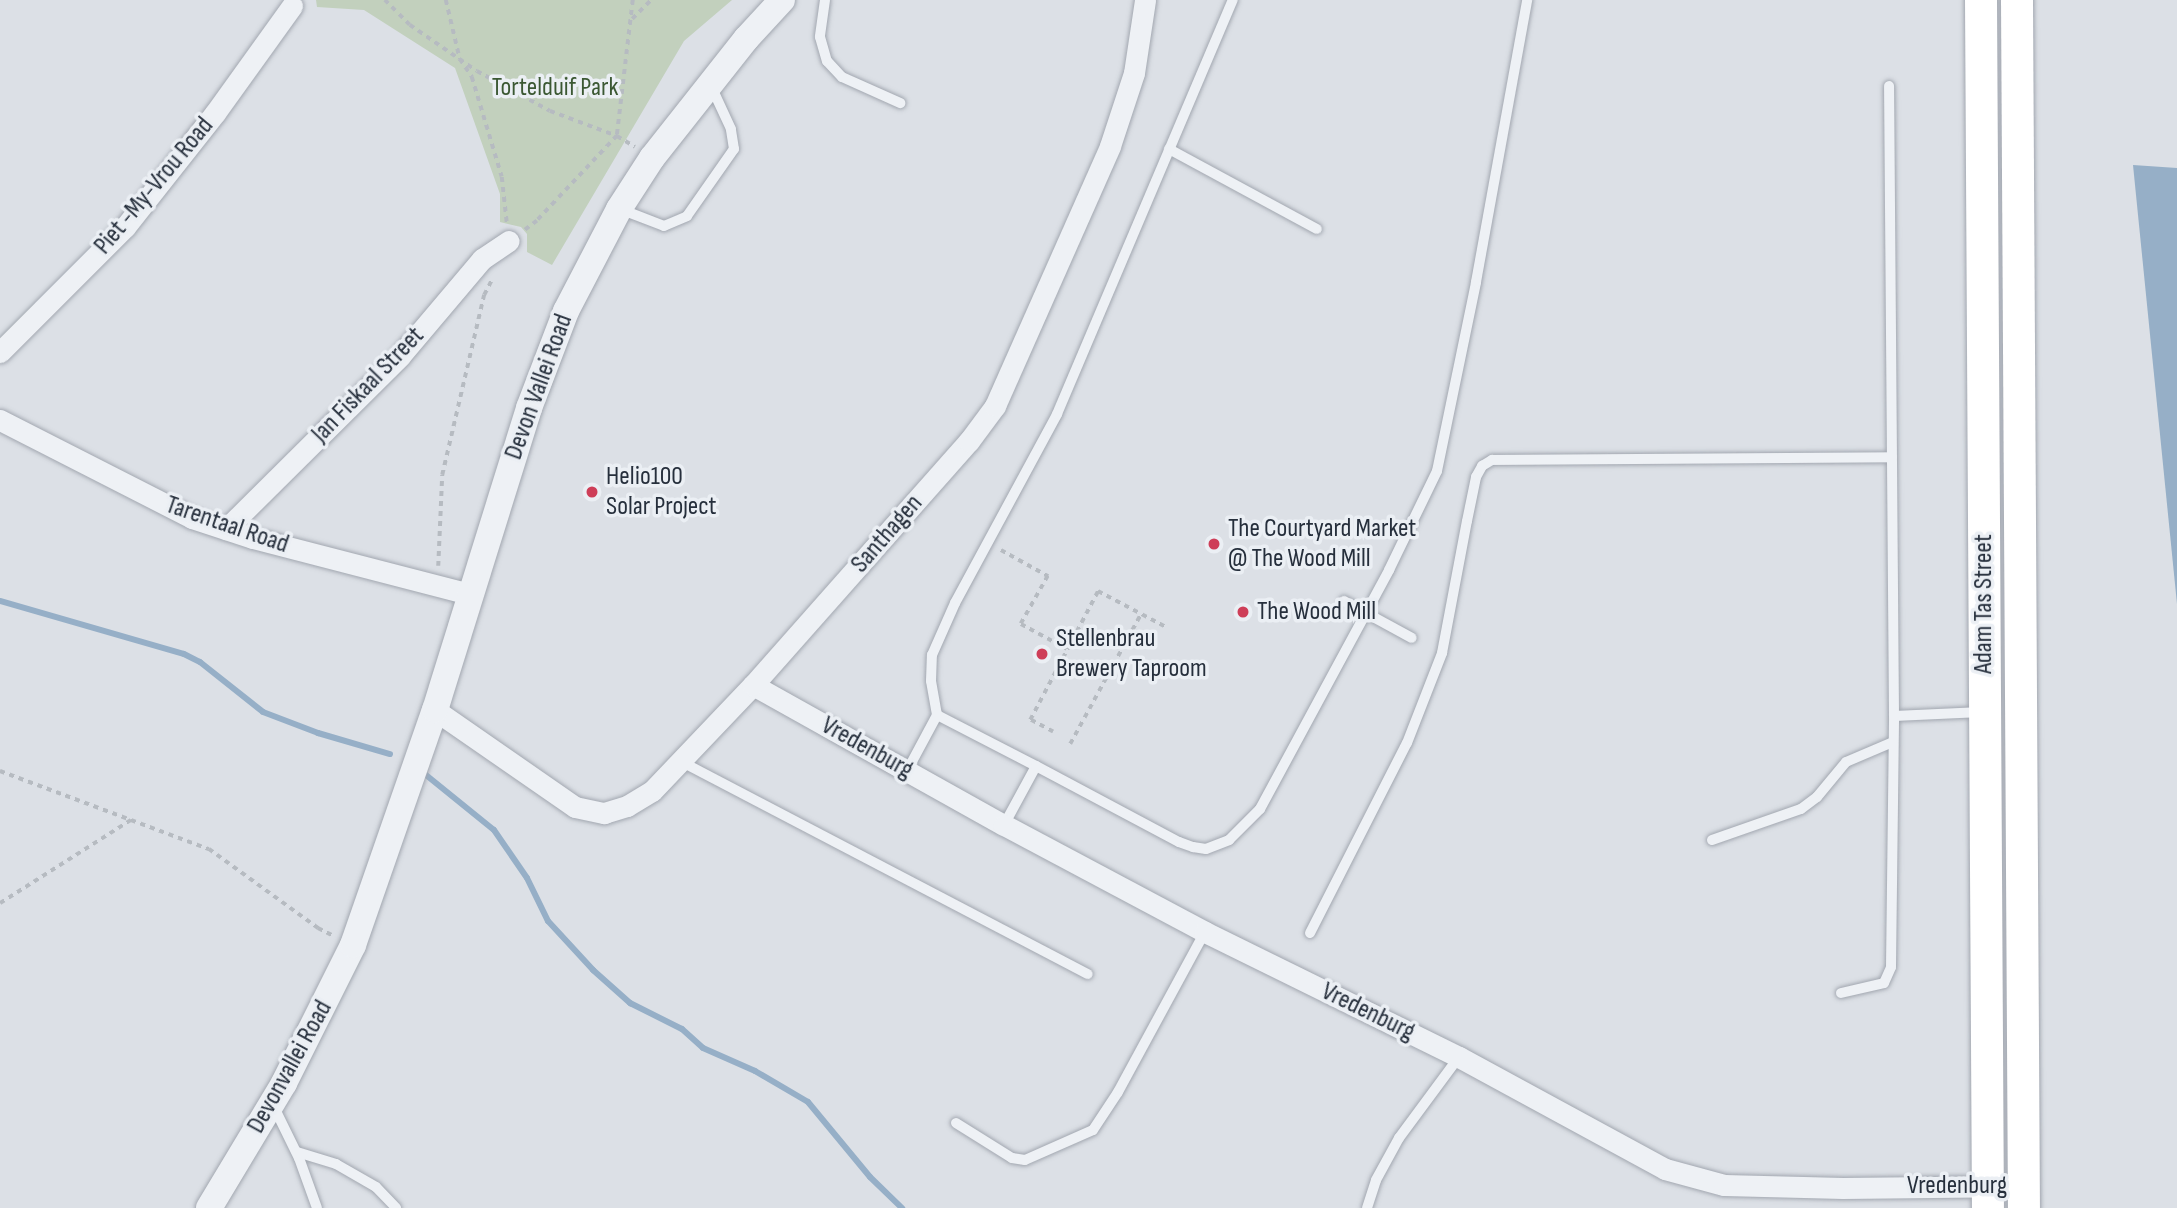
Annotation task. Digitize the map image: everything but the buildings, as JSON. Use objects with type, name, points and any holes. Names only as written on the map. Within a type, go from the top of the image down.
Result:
[{"type":"main road","name":"Adam Tas Street","points":[[1982,0],[1988,1196]]},
{"type":"main road","name":"Adam Tas Street","points":[[2017,0],[2024,1197]]},
{"type":"street","name":"Devon Vallei Road","points":[[397,825],[469,594],[554,337],[619,209],[652,158],[710,84],[782,0]]},
{"type":"street","name":"Santhagen","points":[[435,710],[575,807],[590,812],[616,811],[644,798],[753,685],[969,441],[1002,393],[1110,146],[1128,97],[1145,0]]},
{"type":"street","name":"Piet -My-Vrou Road","points":[[0,352],[125,227],[215,113],[292,6]]},
{"type":"street","name":"Jan Fiskaal Street","points":[[226,529],[400,356],[482,259],[509,241]]},
{"type":"street","name":"Tarentaal Road","points":[[0,420],[131,489],[226,529],[469,594]]},
{"type":"street","name":"Vredenburg","points":[[753,685],[1004,825],[1205,932],[1460,1057],[1665,1169],[1724,1185],[2024,1197]]},
{"type":"street","name":"Devonvallei Road","points":[[209,1208],[272,1103],[325,1005],[358,934],[397,825]]},
{"type":"lane","points":[[825,0],[820,37],[827,61],[842,77],[900,103]]},
{"type":"lane","points":[[907,771],[937,715],[931,681],[932,656],[955,603],[1046,444],[1233,0]]},
{"type":"lane","points":[[937,715],[1179,842],[1206,849],[1216,846],[1237,834],[1260,809],[1426,498],[1440,460],[1527,0]]},
{"type":"lane","points":[[619,209],[664,226],[687,216],[733,149],[732,129],[710,84]]},
{"type":"lane","points":[[1841,993],[1884,983],[1891,967],[1894,716],[1889,86]]},
{"type":"lane","points":[[1169,149],[1317,229]]},
{"type":"lane","points":[[1310,933],[1407,743],[1425,700],[1442,653],[1476,477],[1482,466],[1492,460],[1892,457]]},
{"type":"lane","points":[[1343,601],[1412,638]]},
{"type":"lane","points":[[1894,716],[1985,712]]},
{"type":"lane","points":[[1712,841],[1801,809],[1817,797],[1846,762],[1893,742]]},
{"type":"lane","points":[[680,761],[1088,974]]},
{"type":"lane","points":[[1004,825],[1036,766]]},
{"type":"lane","points":[[956,1123],[1012,1157],[1025,1160],[1093,1130],[1118,1092],[1205,932]]},
{"type":"lane","points":[[1367,1208],[1376,1180],[1393,1148],[1460,1057]]},
{"type":"lane","points":[[272,1103],[297,1152],[316,1207]]},
{"type":"lane","points":[[297,1152],[336,1164],[376,1187],[396,1208]]},
{"type":"path","points":[[385,0],[410,25],[460,59],[550,111],[617,136],[652,158]]},
{"type":"path","points":[[446,0],[460,59],[471,77],[502,177],[509,241]]},
{"type":"path","points":[[437,586],[442,475],[484,295],[509,241],[537,221],[617,136],[633,0]]},
{"type":"path","points":[[632,19],[651,0]]},
{"type":"path","points":[[1000,550],[1048,576],[1021,624],[1068,649]]},
{"type":"path","points":[[1020,571],[1024,563]]},
{"type":"path","points":[[1053,733],[1030,720],[1098,592],[1166,626]]},
{"type":"path","points":[[1070,744],[1140,614]]},
{"type":"path","points":[[1040,642],[1043,636]]},
{"type":"path","points":[[0,771],[209,849],[318,928],[358,934]]},
{"type":"path","points":[[0,903],[132,820]]},
{"type":"green space","name":"Tortelduif Park","points":[[316,0],[732,0],[684,41],[552,265],[527,252],[527,234],[521,227],[500,222],[500,194],[455,68],[364,10],[317,7]]},
{"type":"water","points":[[2133,165],[2177,168],[2177,604]]},
{"type":"waterway","points":[[0,601],[184,654],[200,662],[263,712],[318,733],[390,754]]},
{"type":"waterway","points":[[426,775],[494,830],[527,878],[548,921],[593,970],[630,1003],[682,1029],[703,1048],[755,1071],[808,1102],[870,1177],[902,1208]]},
{"type":"place","name":"Helio100 Solar Project","points":[[592,492]]},
{"type":"place","name":"The Courtyard Market @ The Wood Mill","points":[[1214,544]]},
{"type":"place","name":"The Wood Mill","points":[[1243,612]]},
{"type":"place","name":"Stellenbrau Brewery Taproom","points":[[1042,654]]}]
